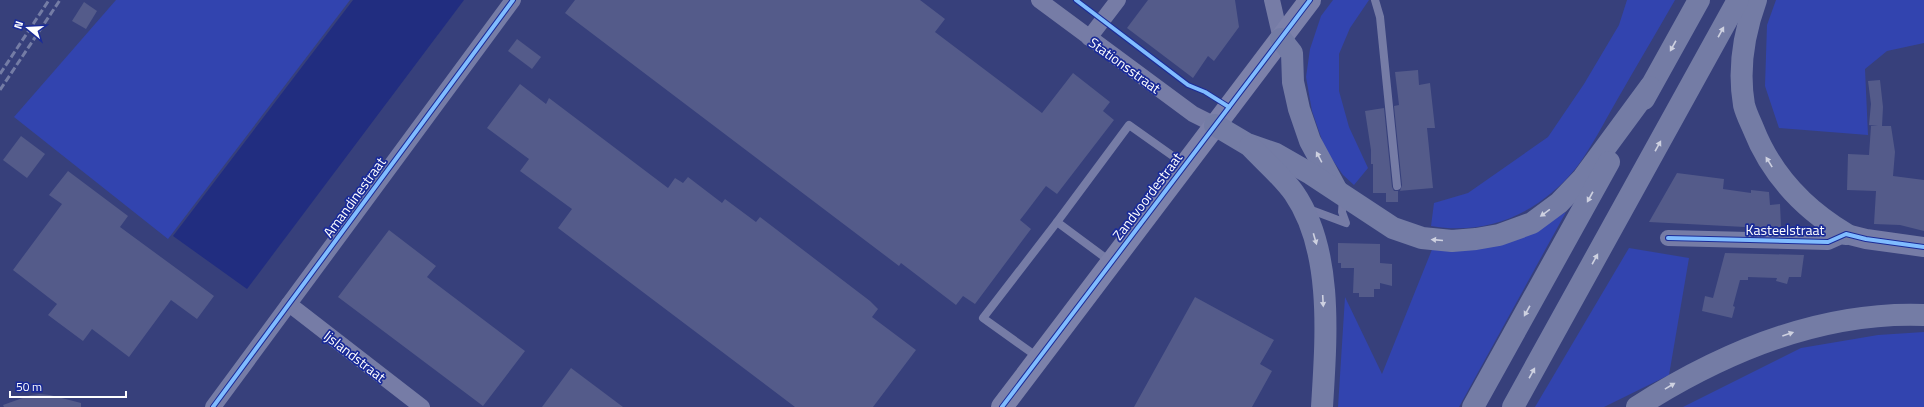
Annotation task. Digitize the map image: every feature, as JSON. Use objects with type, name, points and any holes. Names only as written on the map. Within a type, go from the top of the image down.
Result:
[{"type":"highway","points":[[1473,407],[1699,0]]},
{"type":"highway","points":[[1513,407],[1738,0]]},
{"type":"highway","points":[[1756,0],[1748,22],[1743,55],[1742,83],[1745,107],[1764,153],[1778,175],[1812,210],[1825,221],[1846,234]]},
{"type":"highway","points":[[1281,39],[1292,53],[1293,82],[1299,109],[1308,135],[1340,193]]},
{"type":"highway","points":[[1214,125],[1247,144],[1276,154],[1311,174],[1394,228],[1422,238],[1452,241],[1499,234],[1532,223],[1559,203],[1583,178],[1650,87]]},
{"type":"highway","points":[[1247,144],[1293,192],[1306,213],[1315,238],[1321,270],[1325,363],[1322,407]]},
{"type":"highway","points":[[1637,407],[1672,385],[1717,362],[1796,331],[1827,323],[1877,315],[1924,315]]},
{"type":"main road","name":"Zandvoordestraat","points":[[1002,407],[1310,0]]},
{"type":"street","name":"Amandinestraat","points":[[213,407],[513,0]]},
{"type":"street","name":"Stationsstraat","points":[[1039,0],[1193,114],[1214,125]]},
{"type":"street","points":[[1089,38],[1118,0]]},
{"type":"street","points":[[1272,0],[1281,39]]},
{"type":"street","points":[[1846,234],[1866,239],[1924,247]]},
{"type":"street","name":"Kasteelstraat","points":[[1668,238],[1828,242],[1846,234]]},
{"type":"street","name":"Ijslandstraat","points":[[289,304],[422,407]]},
{"type":"lane","points":[[1375,0],[1380,17],[1397,186]]},
{"type":"lane","points":[[1039,359],[983,318],[1129,125],[1184,165]]},
{"type":"lane","points":[[1306,213],[1314,211],[1346,223],[1342,212],[1340,193]]},
{"type":"lane","points":[[1057,222],[1111,262]]},
{"type":"shaded area","points":[[116,0],[350,0],[168,239],[14,117]]},
{"type":"shaded area","points":[[353,0],[464,0],[247,289],[173,236]]},
{"type":"shaded area","points":[[1333,0],[1369,0],[1350,28],[1339,54],[1339,91],[1349,127],[1368,168],[1354,185],[1343,175],[1325,149],[1312,111],[1306,77],[1310,49],[1321,16]]},
{"type":"shaded area","points":[[1627,0],[1675,0],[1593,143],[1576,168],[1546,197],[1529,209],[1511,218],[1492,224],[1472,227],[1452,228],[1431,226],[1434,203],[1468,193],[1548,137],[1584,84],[1619,25]]},
{"type":"shaded area","points":[[1776,0],[1924,0],[1924,43],[1887,51],[1865,69],[1868,135],[1779,128],[1765,86],[1767,25]]},
{"type":"shaded area","points":[[1566,212],[1459,407],[1338,407],[1345,297],[1382,374],[1433,247],[1536,229]]},
{"type":"shaded area","points":[[1629,248],[1689,258],[1669,375],[1604,407],[1535,407]]},
{"type":"shaded area","points":[[1924,332],[1924,407],[1683,407],[1801,348],[1878,335]]},
{"type":"building","points":[[575,0],[920,0],[945,19],[935,32],[1042,113],[1073,73],[1110,102],[1103,111],[1114,120],[1057,194],[1046,186],[1020,220],[1031,229],[975,304],[963,296],[956,305],[901,263],[899,266],[565,13]]},
{"type":"building","points":[[1148,0],[1235,0],[1239,27],[1214,61],[1208,56],[1193,78],[1127,28]]},
{"type":"building","points":[[84,2],[97,11],[86,29],[72,21]]},
{"type":"building","points":[[517,39],[541,57],[532,69],[508,51]]},
{"type":"building","points":[[1418,70],[1419,85],[1430,83],[1435,128],[1427,128],[1433,188],[1400,191],[1402,185],[1394,106],[1399,105],[1395,72]]},
{"type":"building","points":[[1880,80],[1883,107],[1882,126],[1891,126],[1895,152],[1893,176],[1924,180],[1924,231],[1900,225],[1874,224],[1876,191],[1847,190],[1848,154],[1869,155],[1871,126],[1878,126],[1869,125],[1871,104],[1868,81]]},
{"type":"building","points":[[520,84],[546,104],[549,98],[668,188],[675,178],[683,183],[688,177],[722,203],[725,199],[756,222],[760,217],[870,301],[878,309],[872,317],[916,350],[873,407],[795,407],[558,228],[572,209],[520,171],[529,159],[487,128]]},
{"type":"building","points":[[1384,108],[1392,187],[1394,191],[1398,191],[1398,202],[1386,202],[1386,193],[1373,193],[1373,164],[1371,164],[1371,150],[1365,111]]},
{"type":"building","points":[[21,136],[45,154],[27,178],[3,160]]},
{"type":"building","points":[[68,171],[128,216],[120,227],[214,296],[197,319],[171,300],[129,357],[92,329],[83,341],[48,315],[57,304],[13,270],[62,204],[49,195]]},
{"type":"building","points":[[1677,173],[1724,179],[1723,189],[1751,193],[1751,190],[1769,192],[1770,205],[1780,204],[1781,227],[1745,227],[1649,222]]},
{"type":"building","points":[[389,230],[436,266],[427,277],[525,351],[483,406],[338,297]]},
{"type":"building","points":[[1338,243],[1380,244],[1380,263],[1392,264],[1392,286],[1380,283],[1380,289],[1374,289],[1374,297],[1359,297],[1359,293],[1353,293],[1354,268],[1341,268],[1341,263],[1338,263]]},
{"type":"building","points":[[1725,253],[1804,255],[1801,277],[1789,277],[1787,284],[1776,281],[1777,278],[1748,277],[1748,280],[1740,280],[1733,306],[1735,307],[1732,318],[1702,311],[1705,296],[1713,298]]},
{"type":"building","points":[[1195,297],[1274,340],[1260,364],[1272,371],[1252,407],[1134,407]]},
{"type":"building","points":[[571,368],[623,407],[542,407]]},
{"type":"building","points":[[40,394],[81,403],[81,407],[4,407],[3,405],[31,395]]},
{"type":"railway","points":[[0,74],[49,0]]},
{"type":"railway","points":[[0,90],[60,0]]},
{"type":"cycle path","points":[[213,407],[513,0]]},
{"type":"cycle path","points":[[1076,0],[1188,85],[1205,92],[1229,107]]},
{"type":"cycle path","points":[[1002,407],[1310,0]]},
{"type":"cycle path","points":[[1668,238],[1828,242],[1846,234],[1866,239],[1924,247]]}]
